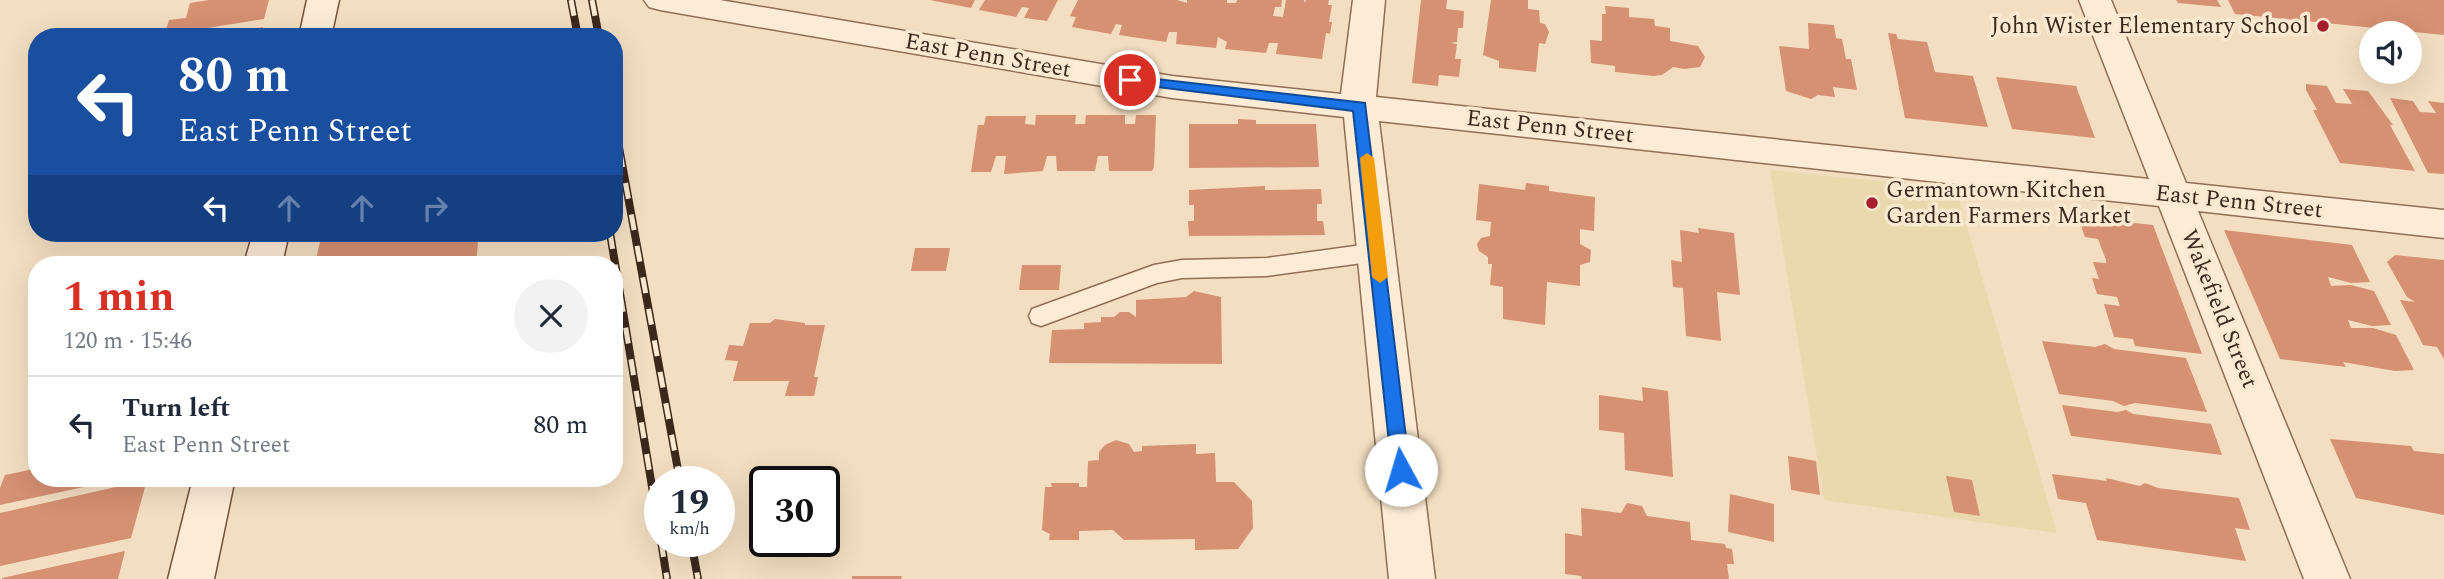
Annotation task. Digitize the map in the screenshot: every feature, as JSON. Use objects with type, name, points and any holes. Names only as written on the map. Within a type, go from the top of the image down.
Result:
[{"type":"street","points":[[317,28],[323,0]]},
{"type":"street","name":"East Penn Street","points":[[660,0],[728,6],[1172,86],[2444,225]]},
{"type":"street","points":[[1369,0],[1358,76],[1360,107],[1412,579]]},
{"type":"street","name":"Wakefield Street","points":[[2095,0],[2327,579]]},
{"type":"street","points":[[191,579],[212,487]]},
{"type":"lane","points":[[1041,316],[1154,274],[1182,269],[1267,267],[1377,252]]},
{"type":"shaded area","points":[[1770,170],[1956,189],[2057,533],[1824,500]]},
{"type":"building","points":[[209,0],[269,0],[264,19],[208,28],[166,28],[169,20],[186,18],[190,3]]},
{"type":"building","points":[[930,0],[975,0],[971,8]]},
{"type":"building","points":[[985,0],[1058,0],[1047,21],[1024,18],[1029,8],[1022,7],[1016,17],[979,10]]},
{"type":"building","points":[[1078,0],[1177,0],[1187,3],[1187,0],[1227,0],[1227,3],[1236,3],[1237,0],[1282,0],[1281,7],[1275,7],[1273,16],[1283,17],[1286,0],[1304,0],[1305,3],[1306,0],[1329,0],[1328,5],[1332,5],[1329,22],[1332,22],[1330,34],[1326,33],[1322,59],[1276,54],[1278,43],[1269,43],[1266,53],[1225,49],[1227,42],[1218,37],[1216,48],[1176,44],[1177,32],[1169,32],[1166,42],[1119,35],[1122,25],[1116,24],[1111,34],[1072,27],[1076,17],[1070,16]]},
{"type":"building","points":[[1421,0],[1447,0],[1446,9],[1464,11],[1463,28],[1458,28],[1457,42],[1450,43],[1457,44],[1455,59],[1461,59],[1459,77],[1439,75],[1438,86],[1412,83]]},
{"type":"building","points":[[1491,0],[1528,0],[1528,9],[1539,10],[1540,23],[1545,24],[1549,32],[1545,44],[1539,43],[1536,72],[1499,68],[1499,61],[1483,55]]},
{"type":"building","name":"John Wister Elementary School","points":[[2176,0],[2217,0],[2221,7],[2178,3]]},
{"type":"building","name":"John Wister Elementary School","points":[[2228,0],[2444,0],[2444,35],[2422,33],[2422,21],[2359,21],[2359,26],[2235,14]]},
{"type":"building","points":[[1605,6],[1629,8],[1629,17],[1654,19],[1655,26],[1670,28],[1670,41],[1698,46],[1705,57],[1700,67],[1673,67],[1662,75],[1653,76],[1615,72],[1615,66],[1591,63],[1590,40],[1602,41],[1602,14],[1606,14]]},
{"type":"building","points":[[1808,23],[1834,25],[1836,38],[1842,39],[1846,59],[1851,59],[1857,90],[1833,87],[1835,97],[1818,95],[1811,99],[1786,91],[1779,46],[1809,49]]},
{"type":"building","points":[[1888,33],[1896,34],[1898,39],[1927,42],[1935,72],[1973,76],[1988,127],[1905,118]]},
{"type":"building","points":[[1996,77],[2076,86],[2095,138],[2012,129]]},
{"type":"building","points":[[2306,84],[2327,86],[2336,103],[2352,104],[2343,89],[2368,91],[2393,125],[2390,125],[2415,171],[2340,163],[2313,110],[2317,110],[2306,90]]},
{"type":"building","points":[[2390,98],[2413,101],[2420,112],[2436,113],[2428,101],[2444,103],[2444,174],[2428,173]]},
{"type":"building","points":[[1036,115],[1076,115],[1075,124],[1085,124],[1086,115],[1125,115],[1125,124],[1135,124],[1136,115],[1156,115],[1154,167],[1152,171],[1109,171],[1108,156],[1098,156],[1095,171],[1057,171],[1056,156],[1047,156],[1043,171],[1004,174],[1006,156],[996,156],[991,172],[971,172],[978,125],[984,125],[986,116],[1026,116],[1025,124],[1035,125]]},
{"type":"building","points":[[1238,119],[1256,120],[1256,124],[1316,124],[1319,167],[1189,168],[1189,124],[1238,124]]},
{"type":"building","points":[[1526,183],[1549,186],[1549,191],[1595,197],[1594,231],[1580,229],[1580,244],[1591,250],[1590,262],[1580,265],[1580,286],[1547,282],[1545,325],[1503,319],[1503,287],[1490,285],[1492,264],[1488,264],[1488,257],[1479,251],[1477,244],[1481,238],[1490,236],[1491,222],[1476,220],[1479,184],[1525,190]]},
{"type":"building","points":[[1265,186],[1265,190],[1321,189],[1322,204],[1317,204],[1317,221],[1323,221],[1325,235],[1189,236],[1188,221],[1194,221],[1194,205],[1189,205],[1189,190]]},
{"type":"building","points":[[2078,217],[2153,225],[2202,354],[2135,346],[2133,339],[2114,337],[2104,304],[2120,306],[2117,297],[2097,294],[2092,278],[2099,279],[2093,262],[2106,263],[2106,260],[2098,239],[2085,237]]},
{"type":"building","points":[[1698,228],[1734,233],[1740,295],[1717,292],[1721,341],[1686,336],[1683,288],[1673,287],[1671,260],[1682,262],[1680,230],[1699,233]]},
{"type":"building","points":[[2224,230],[2352,245],[2370,282],[2351,283],[2328,277],[2331,286],[2351,285],[2374,291],[2391,325],[2372,326],[2348,320],[2351,328],[2373,328],[2396,335],[2414,370],[2395,371],[2343,362],[2346,367],[2280,359]]},
{"type":"building","points":[[320,242],[478,242],[477,256],[317,256]]},
{"type":"building","points":[[915,248],[950,248],[946,271],[911,271]]},
{"type":"building","points":[[2395,255],[2444,260],[2444,359],[2437,347],[2423,345],[2400,300],[2415,302],[2407,297],[2387,262]]},
{"type":"building","points":[[1022,265],[1061,265],[1059,290],[1019,290]]},
{"type":"building","points":[[1194,291],[1221,297],[1222,364],[1049,363],[1052,330],[1084,329],[1084,323],[1101,322],[1101,317],[1114,317],[1120,312],[1129,312],[1136,317],[1136,300],[1186,297]]},
{"type":"building","points":[[775,319],[805,325],[825,325],[814,377],[818,377],[814,396],[785,396],[789,381],[733,381],[738,361],[725,360],[729,345],[743,346],[750,323],[770,323]]},
{"type":"building","points":[[2042,341],[2095,347],[2105,344],[2114,349],[2186,358],[2207,412],[2135,403],[2124,406],[2113,401],[2059,394]]},
{"type":"building","points":[[1642,387],[1668,391],[1673,477],[1625,470],[1624,433],[1599,430],[1599,395],[1643,401]]},
{"type":"building","points":[[2062,405],[2117,412],[2126,410],[2133,414],[2211,424],[2222,455],[2071,436]]},
{"type":"building","points":[[2330,439],[2411,446],[2414,451],[2444,454],[2444,515],[2356,498]]},
{"type":"building","points":[[1116,440],[1129,444],[1134,452],[1142,451],[1142,446],[1196,444],[1196,454],[1215,453],[1216,482],[1234,482],[1252,501],[1253,528],[1238,549],[1195,550],[1195,539],[1124,540],[1113,530],[1079,531],[1079,540],[1049,540],[1050,534],[1042,530],[1045,487],[1052,487],[1051,483],[1079,483],[1079,487],[1087,487],[1088,461],[1099,460],[1099,452],[1105,445]]},
{"type":"building","points":[[1788,456],[1816,461],[1820,495],[1791,490]]},
{"type":"building","points":[[28,470],[28,487],[84,487],[0,505],[0,488],[5,475]]},
{"type":"building","points":[[2052,474],[2107,481],[2106,478],[2140,486],[2145,483],[2158,488],[2239,498],[2250,530],[2235,528],[2246,561],[2097,540],[2086,503],[2058,499]]},
{"type":"building","points":[[1946,476],[1972,480],[1980,516],[1954,512]]},
{"type":"building","points":[[116,487],[145,487],[131,538],[0,566],[0,513]]},
{"type":"building","points":[[1730,494],[1774,504],[1774,542],[1728,532]]},
{"type":"building","points":[[1627,503],[1642,506],[1647,516],[1690,522],[1691,540],[1725,544],[1726,548],[1732,549],[1734,564],[1727,564],[1729,579],[1582,579],[1581,576],[1565,574],[1565,533],[1582,536],[1581,508],[1621,513]]},
{"type":"building","points":[[125,551],[118,579],[2,579],[2,578]]},
{"type":"building","points":[[852,576],[902,576],[901,579],[852,579]]},
{"type":"railway","points":[[571,0],[576,28]]},
{"type":"railway","points":[[592,0],[597,28]]},
{"type":"railway","points":[[623,169],[677,466]]},
{"type":"railway","points":[[611,242],[614,256]]},
{"type":"railway","points":[[623,312],[649,466]]},
{"type":"railway","points":[[664,557],[667,579]]},
{"type":"railway","points":[[694,557],[698,579]]},
{"type":"slow traffic","points":[[1367,158],[1380,277]]},
{"type":"place","name":"John Wister Elementary School","points":[[2323,26]]},
{"type":"place","name":"Germantown Kitchen Garden Farmers Market","points":[[1872,203]]},
{"type":"route","points":[[1130,80],[1360,107],[1401,470]]}]
